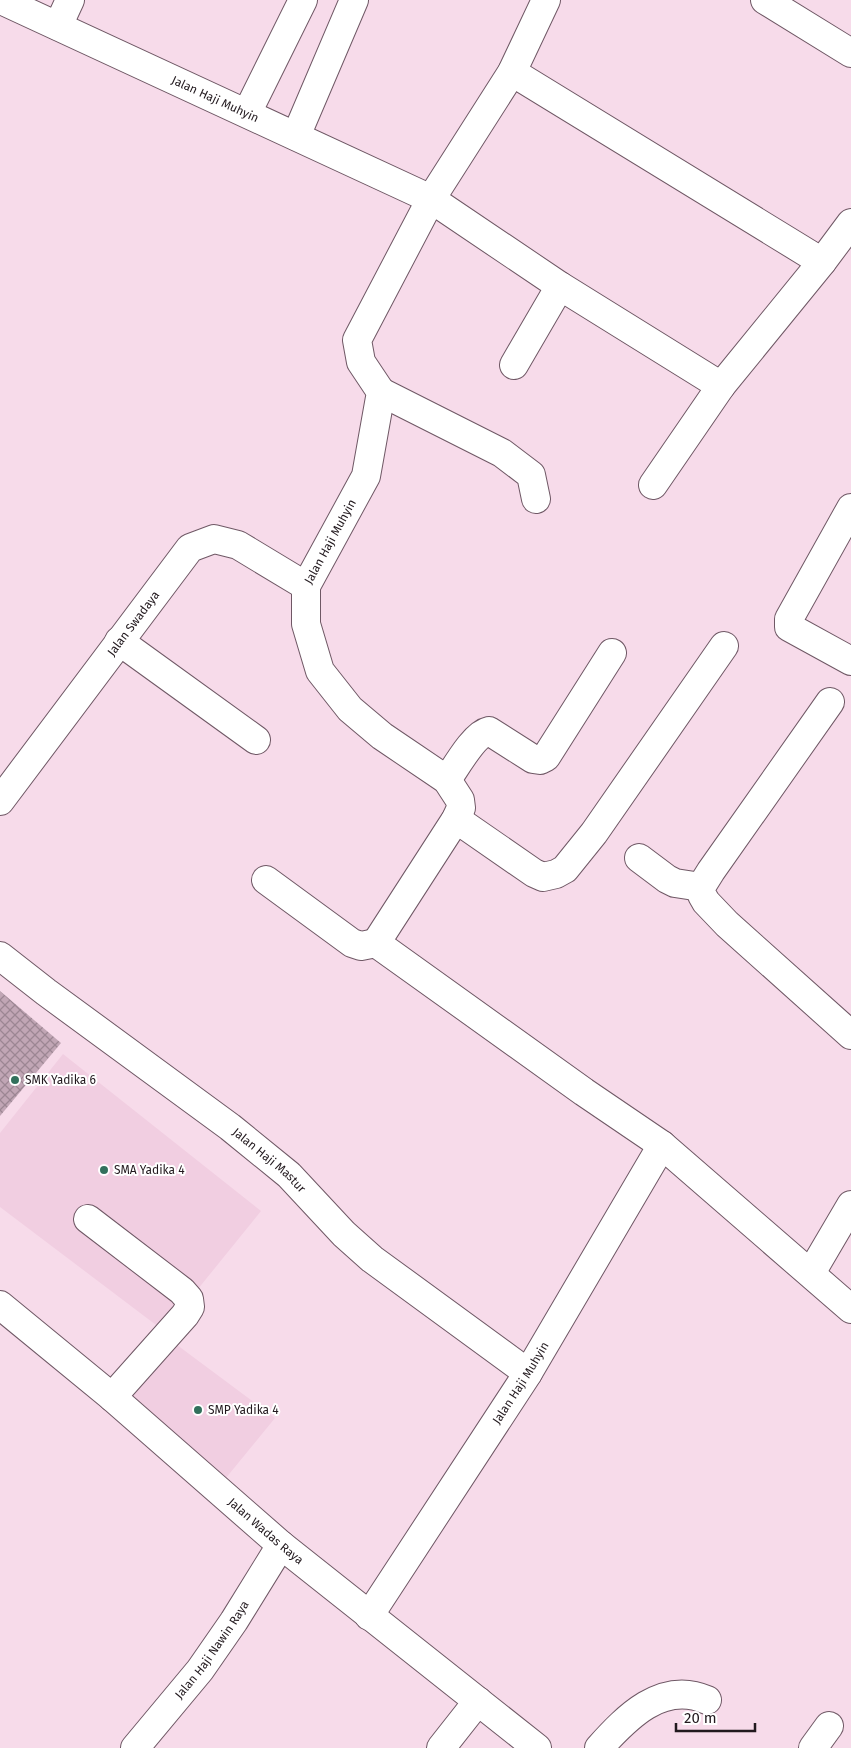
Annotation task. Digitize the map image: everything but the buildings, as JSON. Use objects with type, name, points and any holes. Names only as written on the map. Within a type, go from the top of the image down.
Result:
[{"type":"street","name":"Jalan Haji Muhyin","points":[[1,0],[431,199],[560,286],[721,386]]},
{"type":"street","points":[[58,26],[70,0]]},
{"type":"street","points":[[247,113],[303,0]]},
{"type":"street","points":[[296,136],[354,0]]},
{"type":"street","points":[[536,499],[531,475],[502,453],[381,392],[361,362],[357,340],[431,199],[512,72],[546,0]]},
{"type":"street","points":[[764,0],[851,54]]},
{"type":"street","points":[[512,72],[822,262]]},
{"type":"street","points":[[653,485],[721,386],[822,262],[851,223]]},
{"type":"street","points":[[514,365],[560,286]]},
{"type":"street","name":"Jalan Haji Muhyin","points":[[376,943],[456,819],[461,808],[460,800],[448,780],[382,736],[350,709],[320,671],[306,624],[306,586],[366,476],[381,392]]},
{"type":"street","points":[[851,508],[789,619],[789,627],[851,661]]},
{"type":"street","name":"Jalan Swadaya","points":[[0,801],[190,548],[214,539],[238,545],[306,586]]},
{"type":"street","points":[[120,641],[256,740]]},
{"type":"street","points":[[456,819],[543,877],[556,874],[565,869],[600,826],[724,646]]},
{"type":"street","points":[[448,780],[474,742],[484,732],[489,731],[534,759],[540,760],[546,757],[612,653]]},
{"type":"street","points":[[830,702],[701,887],[702,895],[706,902],[727,924],[851,1035]]},
{"type":"street","points":[[639,858],[666,879],[675,883],[701,887]]},
{"type":"street","points":[[266,880],[352,943],[361,946],[376,943],[584,1092],[662,1145],[851,1309]]},
{"type":"street","name":"Jalan Haji Mastur","points":[[0,956],[230,1127],[289,1175],[344,1234],[372,1259],[528,1373]]},
{"type":"street","name":"Jalan Haji Muhyin","points":[[369,1616],[528,1373],[662,1145]]},
{"type":"street","points":[[811,1273],[851,1205]]},
{"type":"street","points":[[88,1219],[182,1291],[189,1299],[190,1307],[185,1315],[112,1397]]},
{"type":"street","name":"Jalan Wadas Raya","points":[[0,1305],[112,1397],[281,1545],[537,1748]]},
{"type":"street","name":"Jalan Haji Nawin Raya","points":[[135,1748],[200,1670],[234,1621],[281,1545]]},
{"type":"street","points":[[599,1748],[628,1717],[653,1701],[678,1694],[694,1694],[707,1700]]},
{"type":"street","points":[[441,1748],[478,1701]]},
{"type":"street","points":[[813,1748],[829,1726]]},
{"type":"shaded area","name":"SMA Yadika 4","points":[[63,1054],[261,1211],[164,1331],[0,1207],[0,1133]]},
{"type":"shaded area","name":"SMP Yadika 4","points":[[173,1342],[275,1418],[221,1484],[121,1401]]},
{"type":"place","name":"SMK Yadika 6","points":[[15,1080]]},
{"type":"place","name":"SMA Yadika 4","points":[[104,1170]]},
{"type":"place","name":"SMP Yadika 4","points":[[198,1410]]}]
